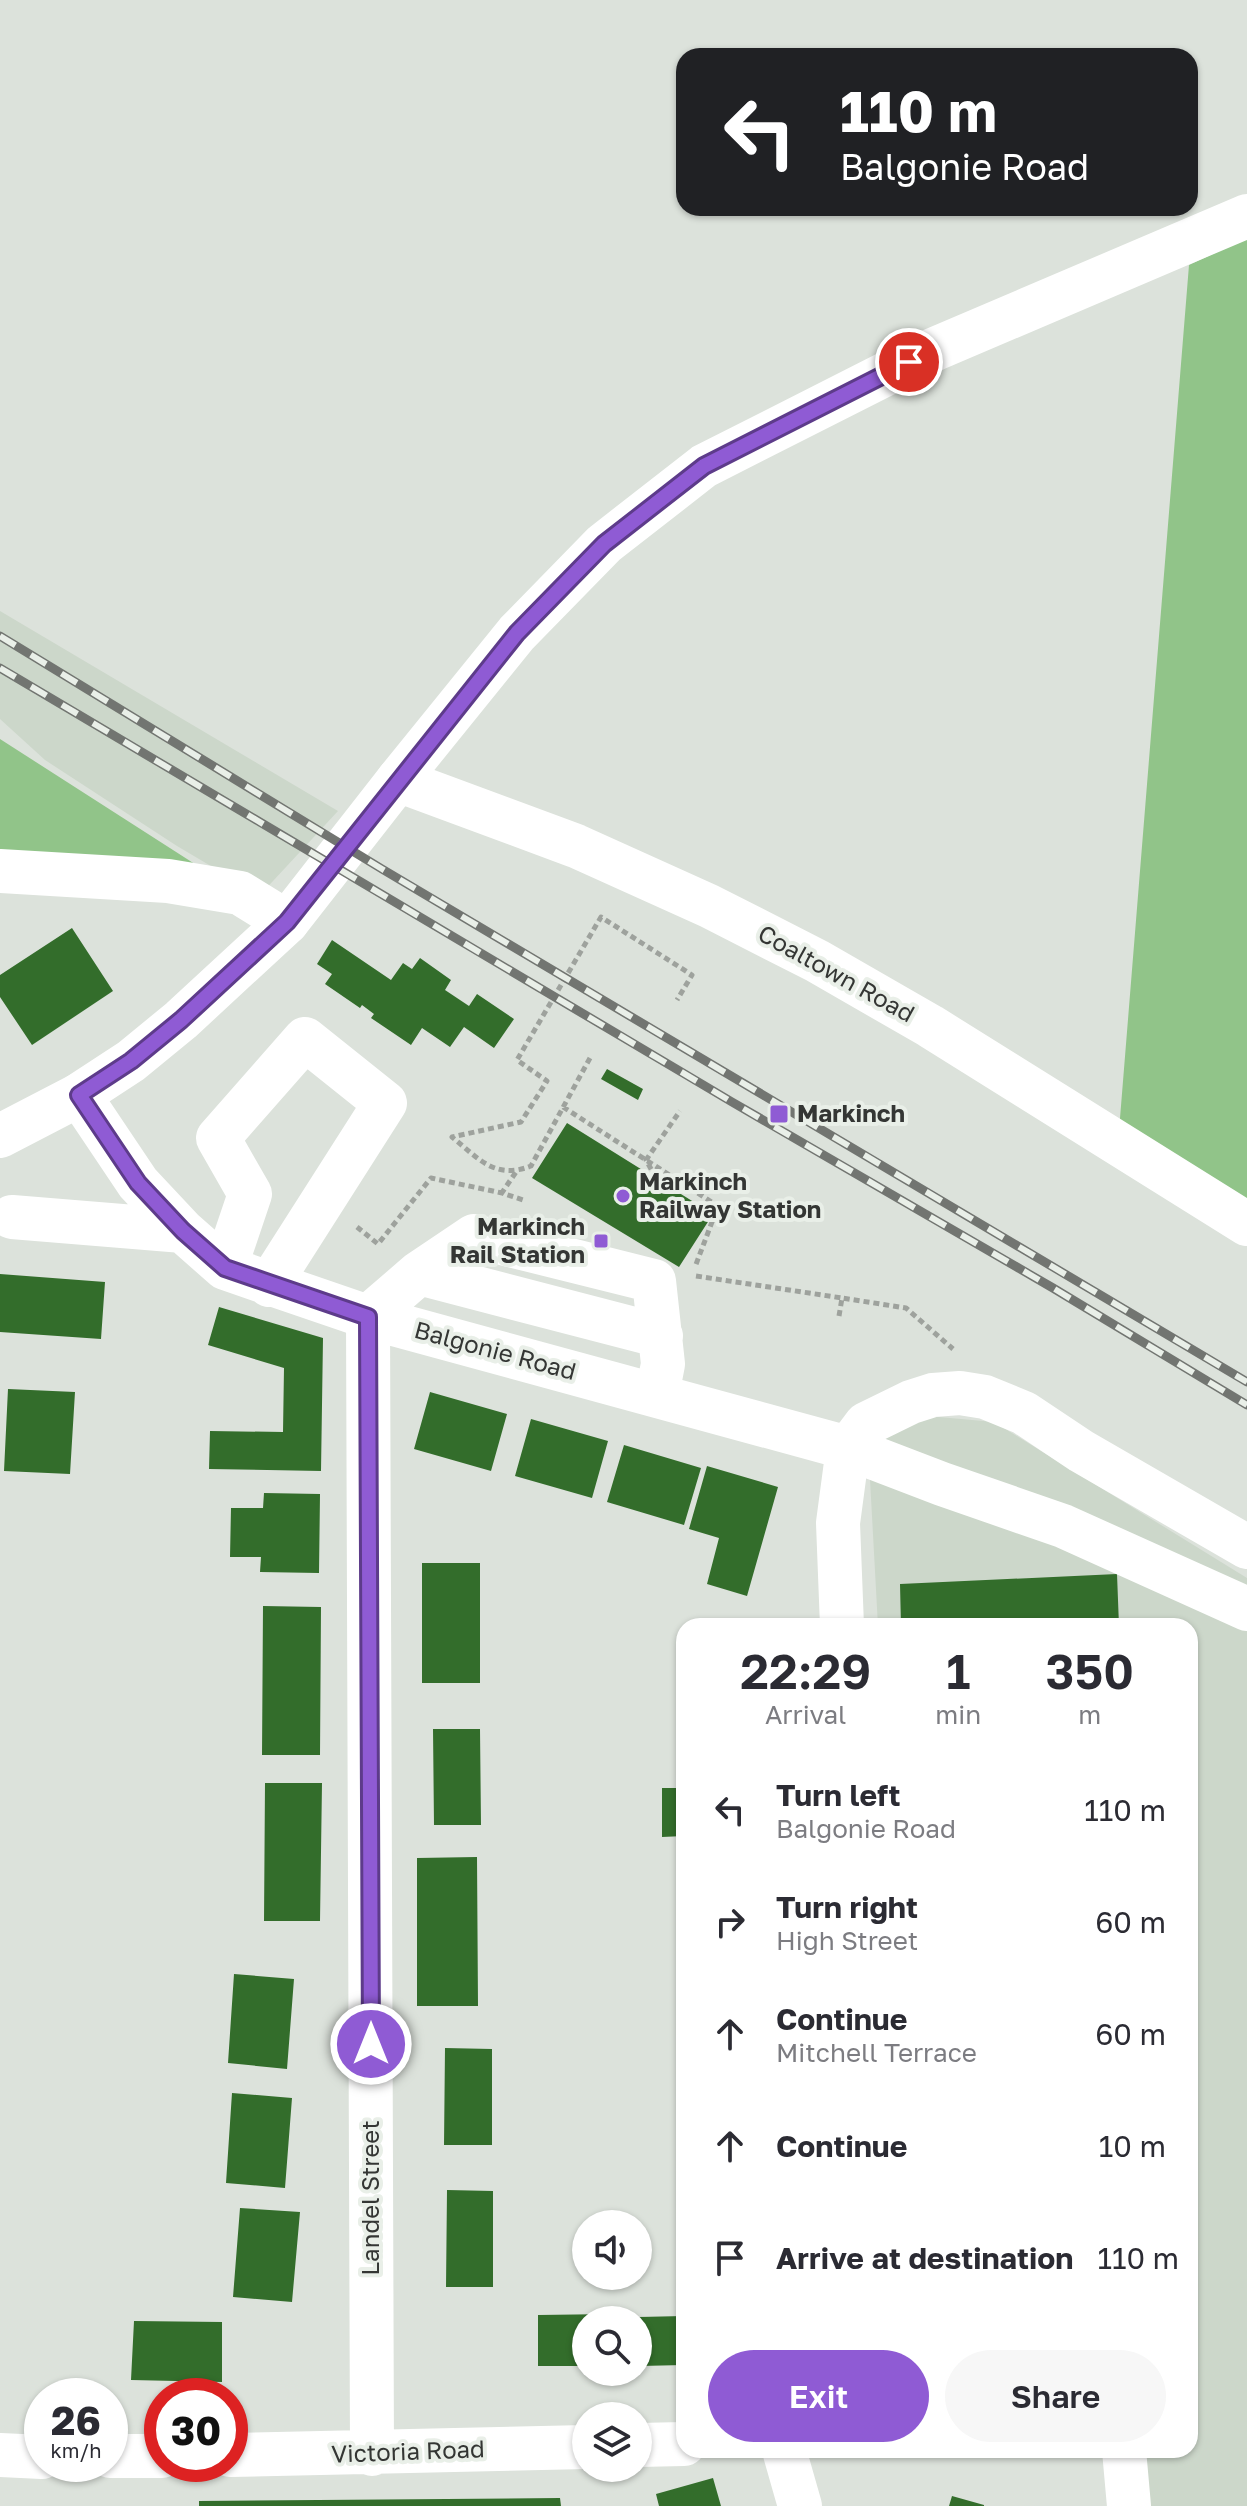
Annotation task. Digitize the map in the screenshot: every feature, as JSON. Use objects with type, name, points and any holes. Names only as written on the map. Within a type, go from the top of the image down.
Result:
[{"type":"street","points":[[0,1136],[79,1095],[131,1061],[181,1020],[287,922],[517,633],[604,544],[704,466],[935,349],[1247,216]]},
{"type":"street","name":"Coaltown Road","points":[[398,780],[576,846],[709,906],[817,961],[930,1026],[1247,1224]]},
{"type":"street","points":[[0,871],[168,881],[240,893],[287,922]]},
{"type":"street","points":[[225,1268],[250,1194],[218,1138],[305,1039],[385,1103],[269,1285]]},
{"type":"street","name":"Balgonie Road","points":[[79,1095],[138,1183],[183,1231],[225,1268],[368,1317],[848,1448],[1063,1526],[1247,1609]]},
{"type":"street","points":[[12,1217],[183,1231]]},
{"type":"street","points":[[368,1317],[419,1273],[474,1236],[654,1281],[663,1364],[657,1395]]},
{"type":"street","name":"Landel Street","points":[[368,1317],[372,2454]]},
{"type":"street","points":[[842,1618],[838,1523],[848,1448],[866,1424],[933,1395],[960,1393],[985,1397],[1024,1413],[1081,1451],[1247,1547]]},
{"type":"street","points":[[652,2445],[676,2444]]},
{"type":"street","name":"Victoria Road","points":[[248,2455],[572,2447]]},
{"type":"street","points":[[0,2455],[24,2456]]},
{"type":"street","points":[[786,2458],[800,2506]]},
{"type":"street","points":[[1125,2458],[1129,2506]]},
{"type":"path","points":[[590,1058],[531,1166],[516,1172],[490,1168],[452,1137],[521,1122],[547,1081],[517,1060],[601,917],[692,975],[677,1000]]},
{"type":"path","points":[[563,1107],[718,1206],[691,1275],[842,1298]]},
{"type":"path","points":[[646,1160],[680,1111]]},
{"type":"path","points":[[646,1160],[656,1178]]},
{"type":"path","points":[[322,1198],[378,1244],[431,1178],[502,1193]]},
{"type":"shaded area","points":[[0,611],[338,811],[260,895],[177,846],[45,760],[0,719]]},
{"type":"shaded area","points":[[928,1416],[994,1422],[1247,1578],[1247,2506],[1128,2506],[1125,2458],[1198,2458],[1198,1618],[878,1618],[868,1443]]},
{"type":"green space","points":[[1247,238],[1247,1224],[1118,1143],[1189,265]]},
{"type":"green space","points":[[0,739],[240,893],[0,870]]},
{"type":"building","points":[[72,928],[113,991],[32,1045],[0,997],[0,975]]},
{"type":"building","points":[[332,940],[391,980],[403,963],[412,969],[420,958],[451,980],[445,990],[469,1006],[477,994],[514,1019],[494,1048],[464,1027],[450,1047],[422,1028],[411,1045],[371,1018],[374,1014],[362,1005],[360,1008],[325,984],[332,974],[317,964]]},
{"type":"building","points":[[607,1069],[643,1089],[638,1100],[601,1079]]},
{"type":"building","name":"Markinch Railway Station","points":[[567,1123],[713,1214],[679,1267],[532,1178]]},
{"type":"building","points":[[0,1274],[105,1282],[101,1339],[0,1332]]},
{"type":"building","points":[[219,1307],[323,1338],[321,1471],[209,1469],[210,1431],[283,1432],[284,1368],[208,1345]]},
{"type":"building","points":[[8,1389],[75,1392],[70,1474],[4,1471]]},
{"type":"building","points":[[430,1392],[507,1414],[491,1471],[414,1449]]},
{"type":"building","points":[[531,1419],[608,1441],[592,1498],[515,1476]]},
{"type":"building","points":[[624,1445],[701,1468],[684,1525],[607,1502]]},
{"type":"building","points":[[707,1466],[778,1487],[747,1596],[707,1584],[719,1538],[689,1529]]},
{"type":"building","points":[[264,1493],[320,1494],[319,1573],[260,1572],[261,1557],[230,1557],[231,1508],[263,1508]]},
{"type":"building","points":[[422,1563],[480,1563],[480,1683],[422,1683]]},
{"type":"building","points":[[1117,1574],[1119,1618],[901,1618],[900,1584]]},
{"type":"building","points":[[263,1606],[321,1607],[320,1755],[262,1755]]},
{"type":"building","points":[[433,1729],[480,1729],[481,1825],[434,1825]]},
{"type":"building","points":[[265,1783],[322,1783],[320,1921],[264,1921]]},
{"type":"building","points":[[662,1788],[676,1788],[676,1836],[662,1837]]},
{"type":"building","points":[[477,1857],[478,2006],[417,2006],[417,1858]]},
{"type":"building","points":[[234,1974],[294,1979],[287,2069],[228,2063]]},
{"type":"building","points":[[445,2048],[492,2049],[492,2145],[444,2145]]},
{"type":"building","points":[[232,2093],[292,2098],[285,2188],[226,2183]]},
{"type":"building","points":[[447,2190],[493,2191],[493,2287],[446,2287]]},
{"type":"building","points":[[240,2208],[300,2212],[292,2302],[233,2297]]},
{"type":"building","points":[[538,2315],[572,2315],[572,2366],[538,2366]]},
{"type":"building","points":[[676,2316],[676,2365],[652,2366],[652,2317]]},
{"type":"building","points":[[134,2321],[222,2322],[222,2378],[131,2380]]},
{"type":"building","points":[[713,2478],[721,2506],[659,2506],[656,2494]]},
{"type":"building","points":[[952,2496],[984,2505],[984,2506],[949,2506]]},
{"type":"building","points":[[560,2498],[561,2506],[199,2506],[199,2501]]},
{"type":"railway","points":[[0,636],[382,869],[1247,1382]]},
{"type":"railway","points":[[0,668],[1247,1405]]},
{"type":"place","name":"Markinch","points":[[779,1114]]},
{"type":"place","name":"Markinch Railway Station","points":[[623,1196]]},
{"type":"place","name":"Markinch Rail Station","points":[[601,1241]]},
{"type":"route","points":[[371,2044],[368,1317],[225,1268],[183,1231],[138,1183],[79,1095],[131,1061],[181,1020],[287,922],[517,633],[604,544],[704,466],[909,362]]}]
